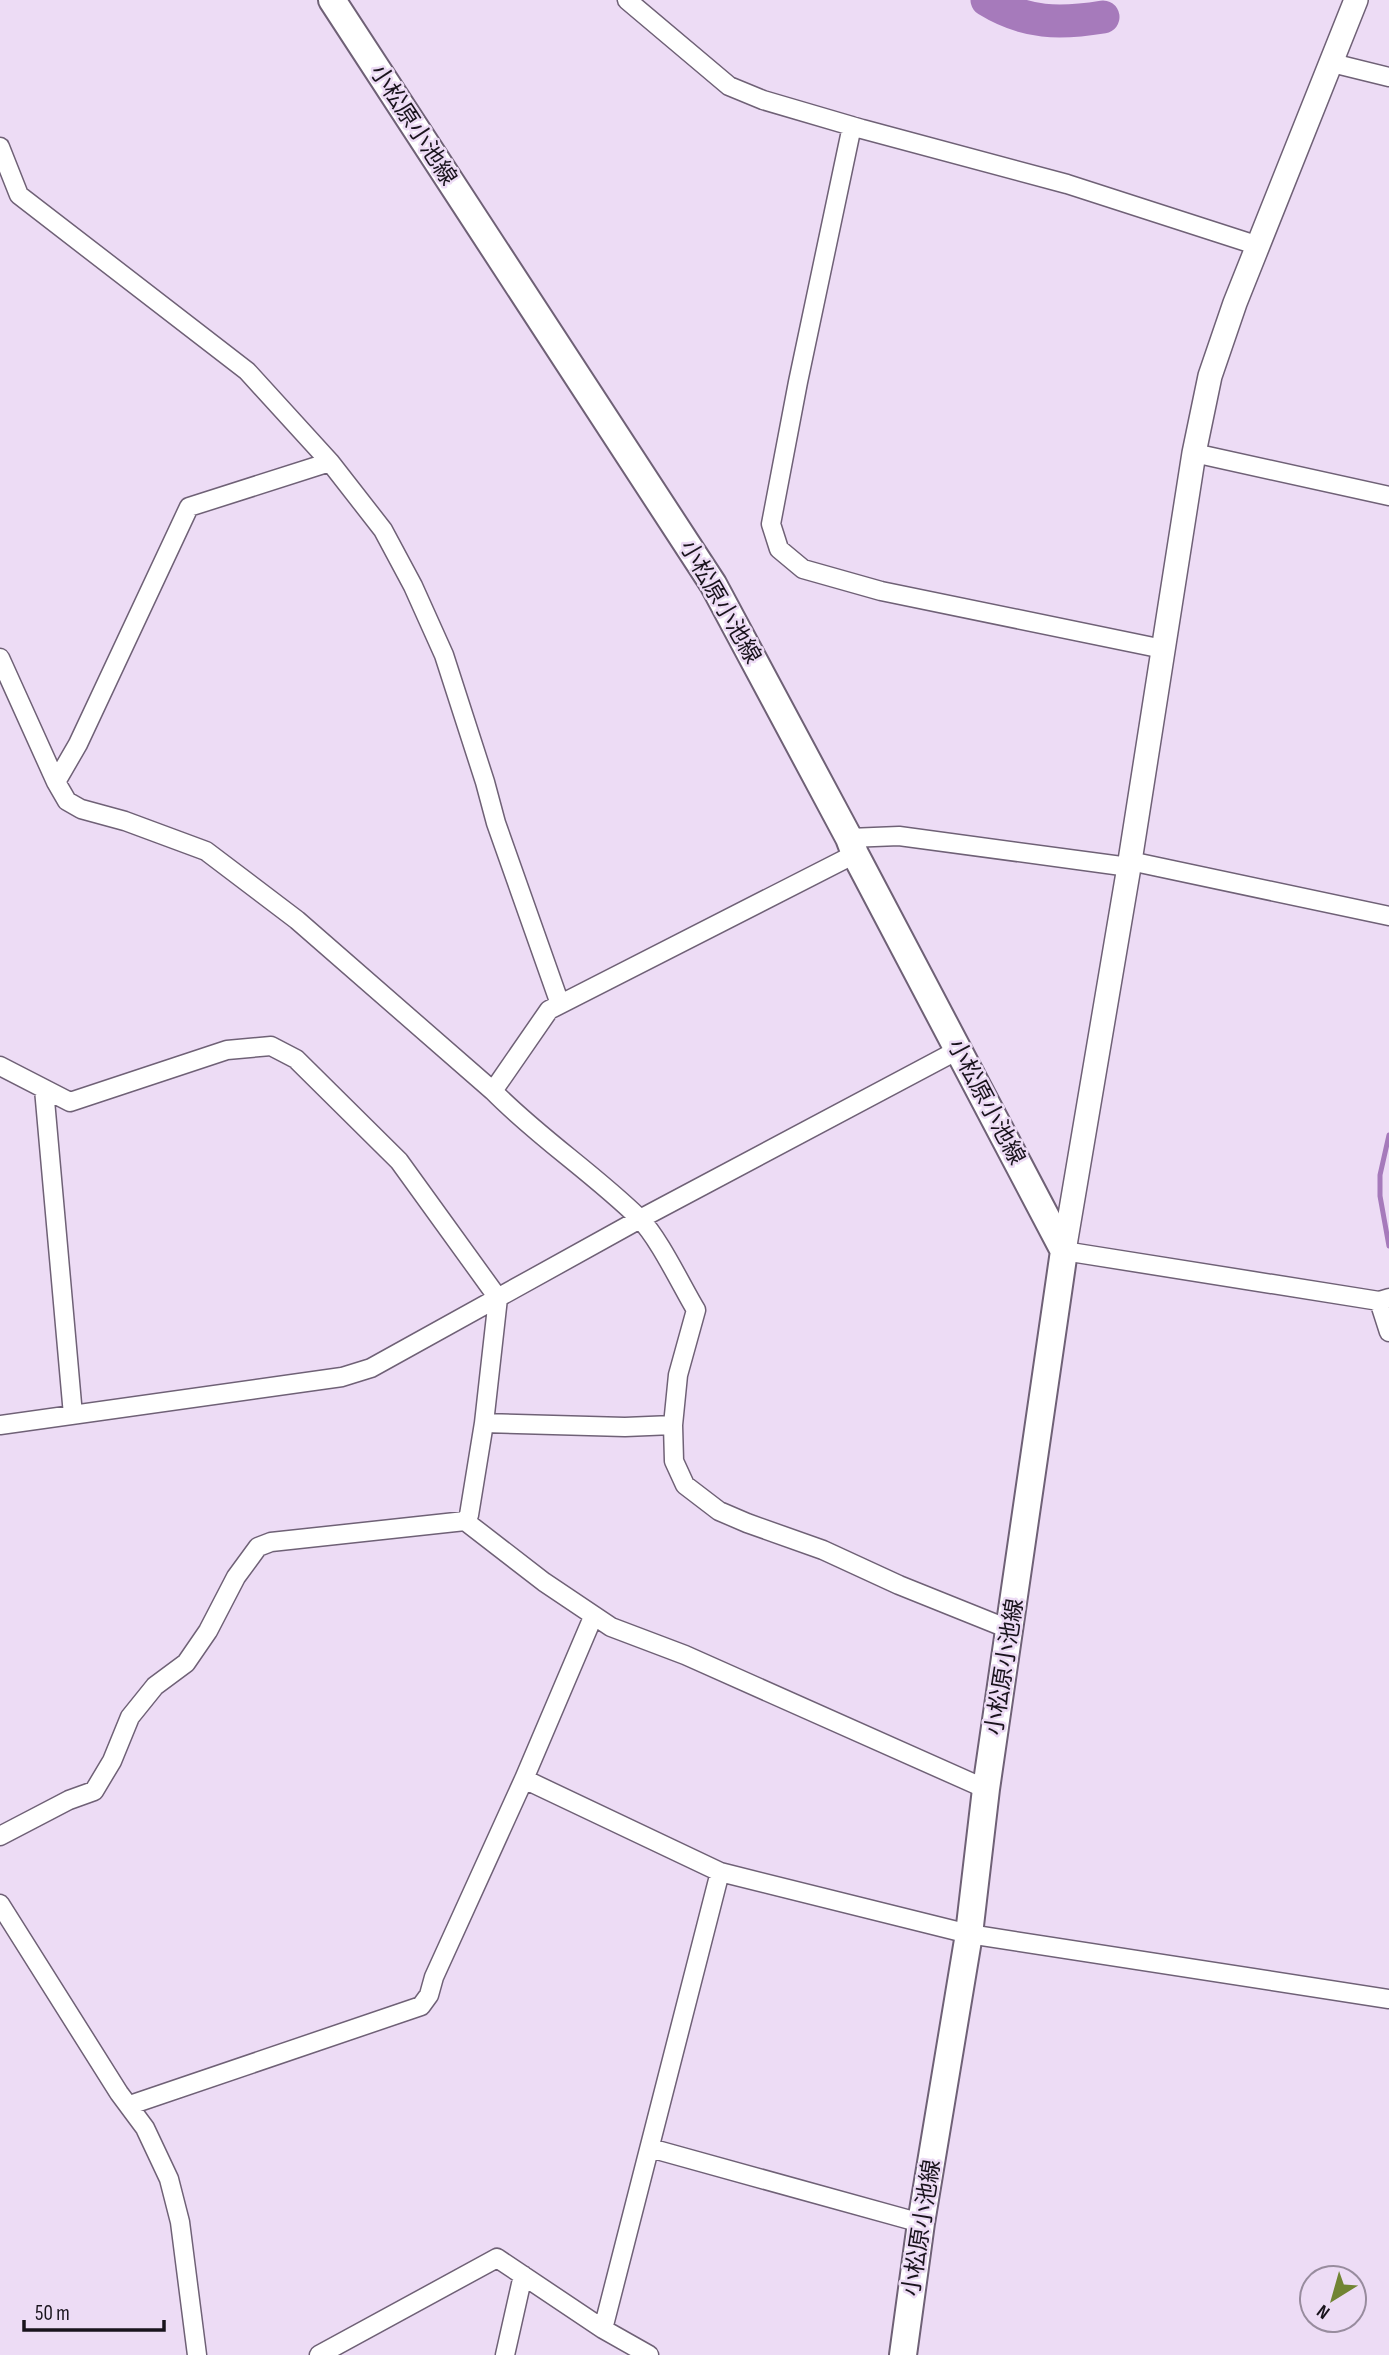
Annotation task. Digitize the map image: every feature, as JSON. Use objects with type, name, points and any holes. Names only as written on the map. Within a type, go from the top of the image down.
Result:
[{"type":"main road","name":"小松原小池線","points":[[332,0],[713,584],[1065,1251],[986,1789],[969,1934],[921,2223],[903,2355]]},
{"type":"street","points":[[627,0],[729,86],[763,100],[1067,184],[1259,246]]},
{"type":"street","points":[[1356,0],[1235,303],[1210,376],[1194,453],[1065,1251],[1384,1300],[1389,1332]]},
{"type":"street","points":[[1332,63],[1389,77]]},
{"type":"street","points":[[852,126],[771,524],[779,549],[803,569],[881,591],[1163,649]]},
{"type":"street","points":[[0,147],[19,195],[247,371],[330,461],[392,546],[444,654],[496,823],[560,1004]]},
{"type":"street","points":[[1194,453],[1389,496]]},
{"type":"street","points":[[56,782],[78,744],[189,507],[330,461]]},
{"type":"street","points":[[0,659],[67,802],[206,851],[297,919],[647,1227],[696,1310],[678,1375],[673,1425],[674,1461],[685,1485],[719,1511],[823,1550],[899,1585],[1011,1630]]},
{"type":"street","points":[[492,1091],[550,1010],[852,846],[899,836],[1129,864],[1389,916]]},
{"type":"street","points":[[0,1066],[70,1102],[227,1050],[271,1046],[296,1059],[398,1161],[498,1298],[484,1423],[469,1515],[465,1521]]},
{"type":"street","points":[[0,1426],[342,1377],[371,1368],[640,1219],[958,1049]]},
{"type":"street","points":[[44,1089],[73,1415]]},
{"type":"street","points":[[484,1423],[625,1427],[673,1425]]},
{"type":"street","points":[[0,1836],[69,1800],[94,1791],[112,1761],[130,1717],[155,1686],[186,1663],[208,1631],[236,1577],[258,1547],[271,1542],[465,1521],[611,1627],[697,1660],[986,1789]]},
{"type":"street","points":[[130,2105],[421,2006],[429,1995],[434,1977],[524,1779],[593,1616]]},
{"type":"street","points":[[524,1779],[720,1872],[969,1934],[1389,1998]]},
{"type":"street","points":[[603,2329],[720,1872]]},
{"type":"street","points":[[0,1904],[119,2093],[145,2128],[169,2179],[180,2222],[197,2355]]},
{"type":"street","points":[[650,2148],[921,2223]]},
{"type":"street","points":[[319,2355],[497,2258],[603,2329],[649,2355]]},
{"type":"street","points":[[505,2355],[523,2275]]},
{"type":"waterway","points":[[987,0],[1030,18],[1072,21],[1103,17]]},
{"type":"waterway","points":[[1389,1135],[1380,1175],[1380,1196],[1389,1246]]}]
